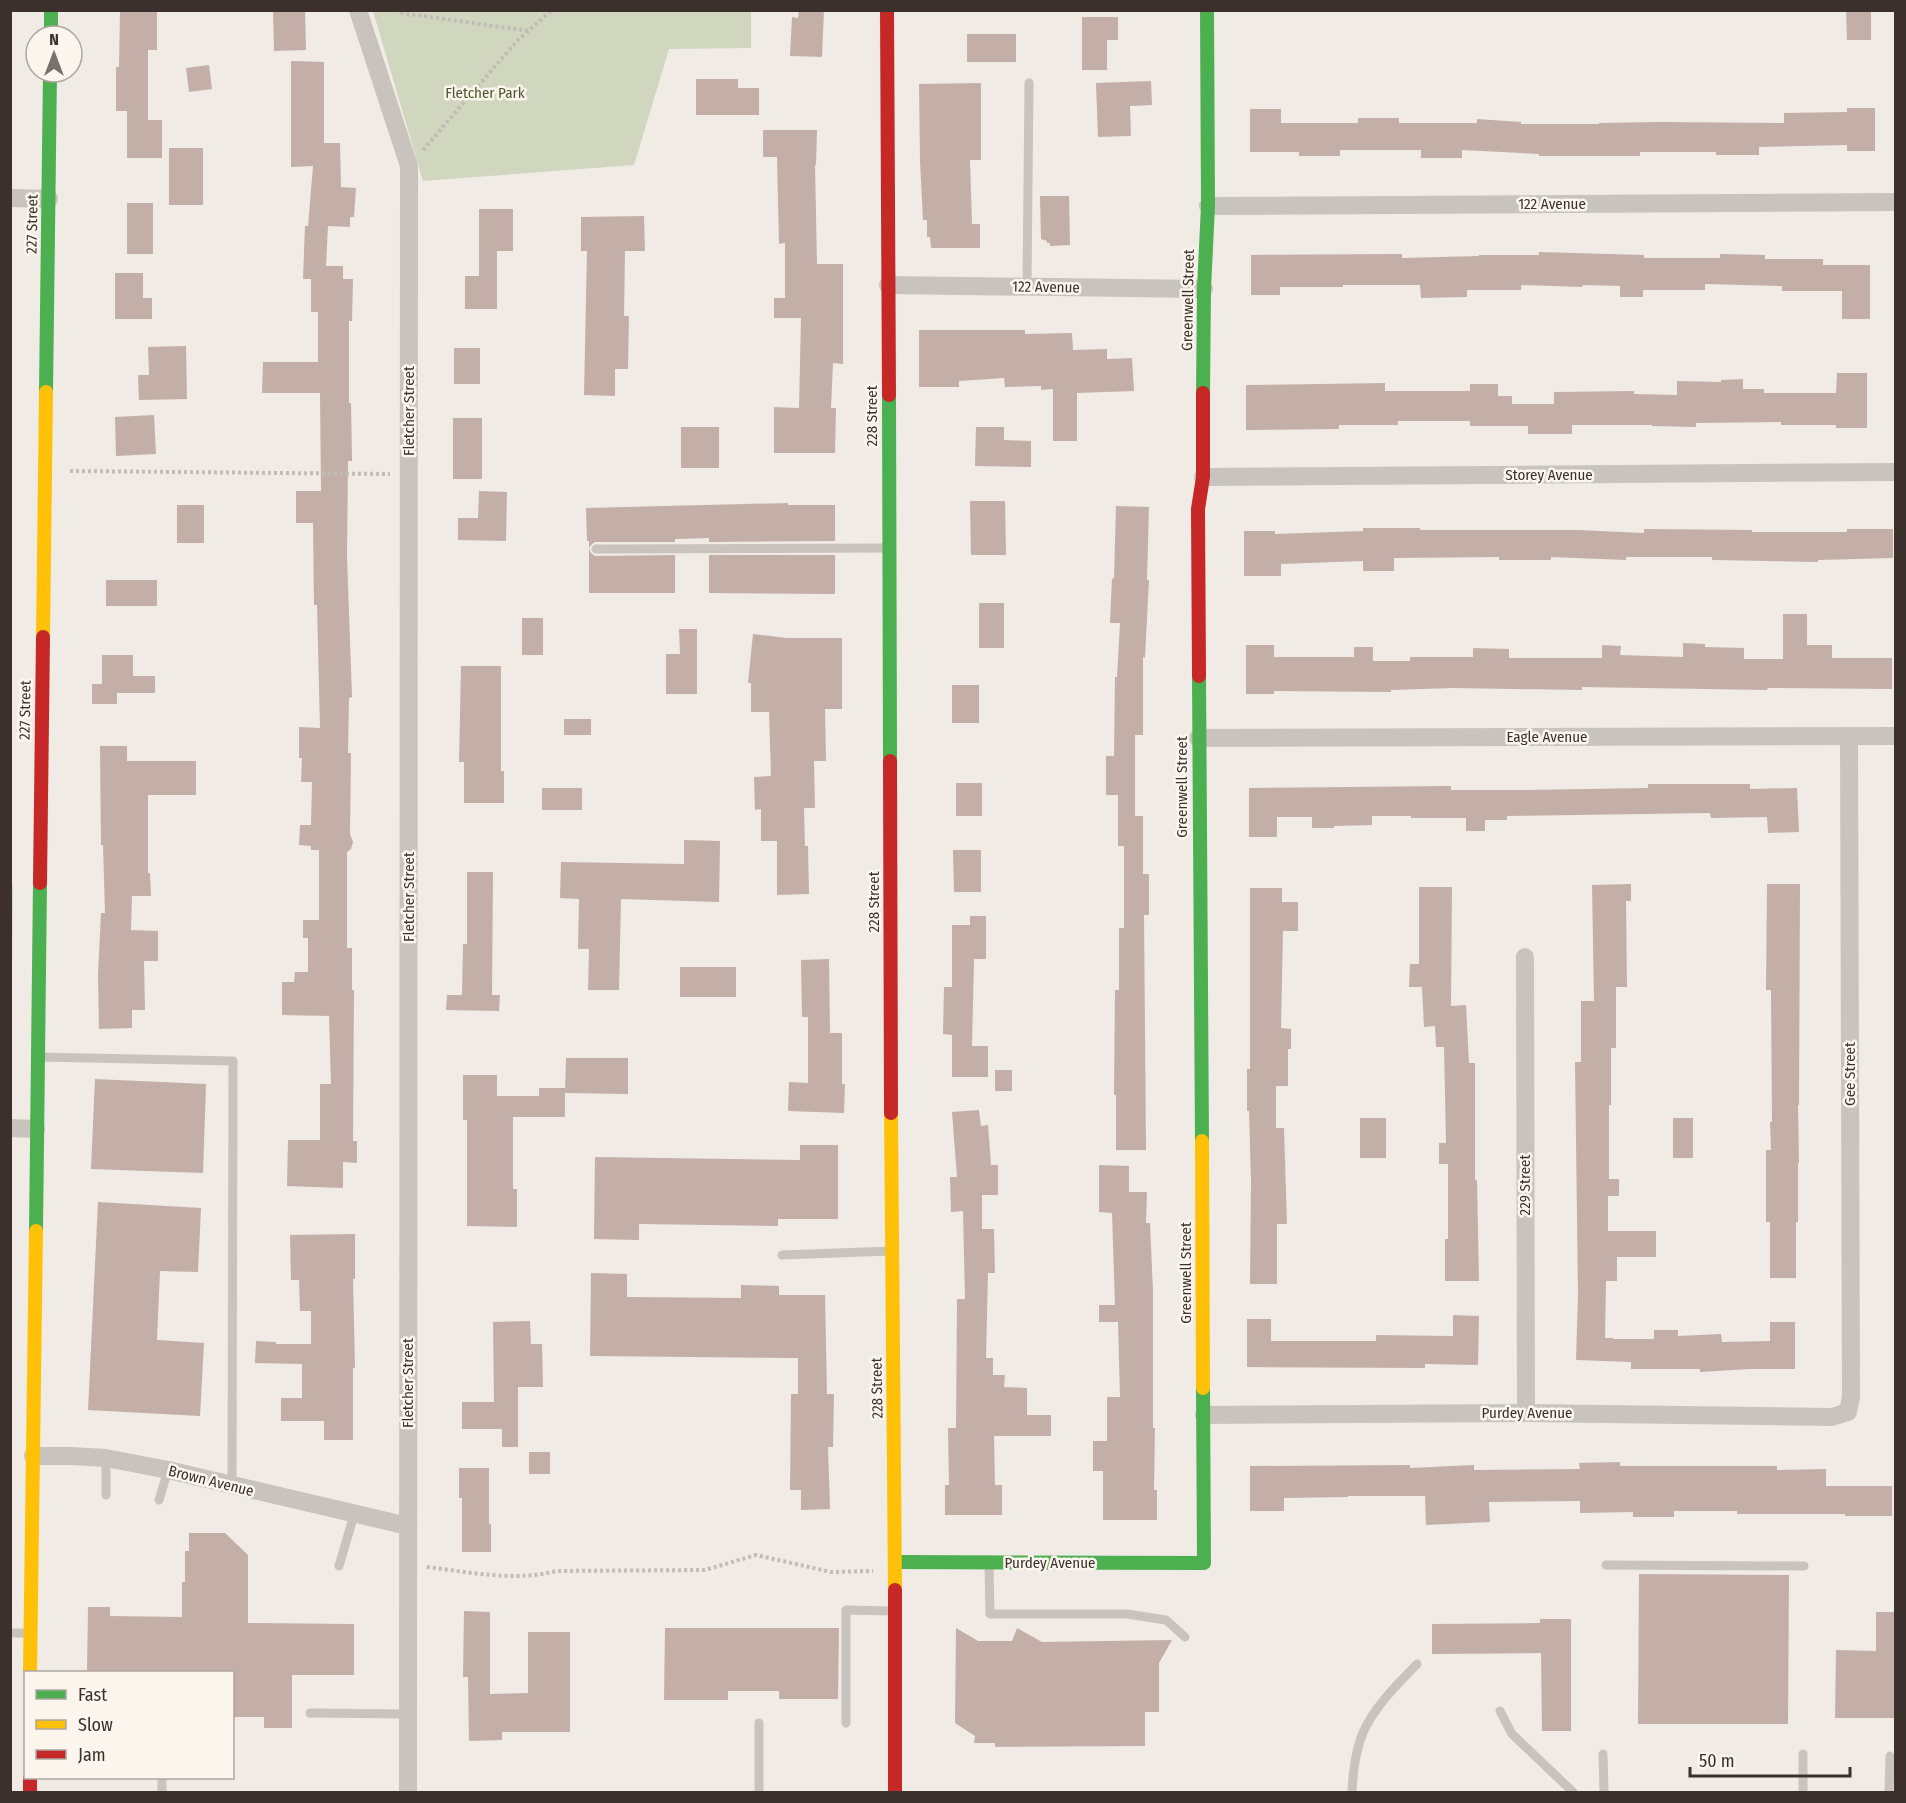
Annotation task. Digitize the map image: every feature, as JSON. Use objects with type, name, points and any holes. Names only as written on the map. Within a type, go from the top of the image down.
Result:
[{"type":"street","name":"Fletcher Street","points":[[358,10],[409,166],[408,1792]]},
{"type":"street","name":"228 Street","points":[[887,10],[895,1792]]},
{"type":"street","name":"Greenwell Street","points":[[1204,1563],[1198,509],[1203,477],[1204,289],[1208,206],[1207,10]]},
{"type":"street","name":"227 Street","points":[[30,1671],[27,1456],[36,1128],[50,84]]},
{"type":"street","points":[[10,198],[49,199]]},
{"type":"street","name":"122 Avenue","points":[[1208,206],[1896,202]]},
{"type":"street","name":"122 Avenue","points":[[888,285],[1204,289]]},
{"type":"street","name":"Storey Avenue","points":[[1203,477],[1896,472]]},
{"type":"street","name":"Gee Street","points":[[1848,1412],[1851,1397],[1849,736]]},
{"type":"street","name":"Eagle Avenue","points":[[1198,738],[1896,736]]},
{"type":"street","name":"229 Street","points":[[1525,957],[1526,1413]]},
{"type":"street","points":[[10,1128],[36,1128]]},
{"type":"street","name":"Purdey Avenue","points":[[1204,1415],[1526,1413],[1832,1417],[1848,1412]]},
{"type":"street","name":"Brown Avenue","points":[[27,1456],[106,1458],[168,1470],[408,1526]]},
{"type":"street","name":"Purdey Avenue","points":[[895,1566],[989,1563],[1204,1563]]},
{"type":"lane","points":[[1027,287],[1029,83]]},
{"type":"lane","points":[[596,549],[890,548]]},
{"type":"lane","points":[[37,1057],[233,1061],[232,1486]]},
{"type":"lane","points":[[782,1255],[892,1251]]},
{"type":"lane","points":[[106,1458],[106,1496]]},
{"type":"lane","points":[[159,1500],[168,1470]]},
{"type":"lane","points":[[339,1566],[354,1515]]},
{"type":"lane","points":[[989,1563],[990,1614],[1127,1614],[1166,1620],[1185,1637]]},
{"type":"lane","points":[[1606,1564],[1804,1566]]},
{"type":"lane","points":[[846,1723],[846,1611],[895,1611]]},
{"type":"lane","points":[[10,1633],[30,1633]]},
{"type":"lane","points":[[1352,1792],[1358,1752],[1368,1722],[1394,1689],[1418,1664]]},
{"type":"lane","points":[[1500,1711],[1512,1734],[1573,1792]]},
{"type":"lane","points":[[310,1713],[408,1714]]},
{"type":"lane","points":[[759,1723],[759,1792]]},
{"type":"lane","points":[[1604,1754],[1604,1792]]},
{"type":"lane","points":[[1803,1754],[1803,1792]]},
{"type":"lane","points":[[1889,1792],[1890,1756]]},
{"type":"path","points":[[395,10],[402,14],[529,31]]},
{"type":"path","points":[[409,166],[517,41],[552,10]]},
{"type":"path","points":[[70,471],[409,474]]},
{"type":"path","points":[[408,1567],[537,1576],[556,1571],[705,1570],[756,1555],[831,1572],[895,1566]]},
{"type":"green space","name":"Fletcher Park","points":[[373,11],[751,11],[751,48],[669,49],[634,165],[423,181]]},
{"type":"green space","points":[[10,885],[13,885],[11,1065],[10,1065]]},
{"type":"building","points":[[120,10],[157,10],[157,50],[148,50],[148,120],[162,120],[162,158],[127,158],[127,111],[116,111]]},
{"type":"building","points":[[273,10],[305,10],[306,50],[274,51]]},
{"type":"building","points":[[799,10],[824,10],[822,57],[790,56],[792,17],[798,18]]},
{"type":"building","points":[[1846,10],[1871,10],[1871,40],[1847,40]]},
{"type":"building","points":[[1082,17],[1118,17],[1118,40],[1107,40],[1107,70],[1082,70]]},
{"type":"building","points":[[967,34],[1016,34],[1016,62],[967,62]]},
{"type":"building","points":[[291,61],[324,62],[324,143],[340,143],[341,187],[356,188],[354,217],[350,217],[350,227],[328,226],[326,266],[343,266],[343,279],[353,279],[352,321],[349,321],[352,461],[348,461],[347,556],[352,697],[349,698],[348,753],[351,753],[350,834],[353,842],[351,849],[347,852],[347,948],[352,948],[352,990],[354,990],[353,1141],[357,1141],[357,1163],[343,1162],[343,1188],[287,1186],[288,1140],[320,1140],[320,1084],[331,1084],[329,1016],[282,1015],[282,982],[294,982],[295,972],[308,972],[308,938],[303,938],[303,920],[319,920],[319,850],[311,850],[311,846],[299,845],[300,825],[311,825],[312,782],[301,782],[302,758],[299,758],[299,727],[320,728],[313,523],[296,523],[296,491],[321,491],[320,393],[262,393],[263,362],[318,362],[318,312],[311,312],[311,279],[303,279],[305,226],[308,226],[313,166],[291,167]]},
{"type":"building","points":[[209,65],[212,89],[189,92],[186,68]]},
{"type":"building","points":[[696,79],[738,79],[738,88],[759,88],[759,115],[696,115]]},
{"type":"building","points":[[1151,81],[1152,105],[1130,106],[1131,136],[1098,137],[1096,83]]},
{"type":"building","points":[[981,83],[981,160],[970,160],[972,224],[980,224],[980,248],[931,248],[930,237],[927,237],[927,220],[923,220],[919,84]]},
{"type":"building","points":[[1847,108],[1875,108],[1875,151],[1847,151],[1847,145],[1759,147],[1759,155],[1716,155],[1716,152],[1640,152],[1640,156],[1539,156],[1539,154],[1462,150],[1462,158],[1421,158],[1421,150],[1340,150],[1340,156],[1299,156],[1299,152],[1250,152],[1250,109],[1281,109],[1281,123],[1358,123],[1358,118],[1399,118],[1399,123],[1477,123],[1477,119],[1521,122],[1521,124],[1599,124],[1784,123],[1784,113],[1847,112]]},
{"type":"building","points":[[763,130],[817,130],[815,165],[817,264],[843,264],[843,364],[833,363],[831,408],[836,408],[835,453],[774,453],[774,407],[799,408],[801,318],[774,318],[774,298],[785,298],[785,243],[779,244],[777,157],[763,157]]},
{"type":"building","points":[[169,148],[203,148],[203,205],[169,205]]},
{"type":"building","points":[[1040,196],[1069,196],[1070,245],[1050,246],[1050,243],[1041,239]]},
{"type":"building","points":[[127,203],[153,203],[153,254],[127,254]]},
{"type":"building","points":[[479,209],[513,209],[513,251],[497,251],[497,309],[465,309],[465,276],[479,276]]},
{"type":"building","points":[[644,216],[645,251],[625,251],[624,316],[629,316],[628,369],[615,369],[615,396],[584,395],[587,251],[581,251],[581,217]]},
{"type":"building","points":[[1539,252],[1644,255],[1644,258],[1720,258],[1720,254],[1765,255],[1765,259],[1823,259],[1823,265],[1870,265],[1870,319],[1842,319],[1842,291],[1782,291],[1782,286],[1705,284],[1705,290],[1643,290],[1643,297],[1620,297],[1620,286],[1583,285],[1582,287],[1521,285],[1521,290],[1467,290],[1467,297],[1421,298],[1420,285],[1280,287],[1280,295],[1251,295],[1251,255],[1402,254],[1402,258],[1539,255]]},
{"type":"building","points":[[115,273],[143,273],[143,298],[152,298],[152,319],[115,319]]},
{"type":"building","points":[[919,330],[1025,330],[1025,334],[1072,333],[1073,350],[1107,349],[1107,359],[1132,358],[1134,391],[1077,393],[1077,441],[1053,441],[1053,389],[1041,390],[1041,386],[1005,387],[1004,378],[959,381],[959,387],[919,387]]},
{"type":"building","points":[[186,346],[187,399],[139,400],[138,375],[149,375],[148,347]]},
{"type":"building","points":[[454,348],[480,348],[480,384],[454,384]]},
{"type":"building","points":[[1837,373],[1867,373],[1867,428],[1836,428],[1836,425],[1781,425],[1781,422],[1696,423],[1696,427],[1572,425],[1572,434],[1528,434],[1528,426],[1470,426],[1470,421],[1398,421],[1398,425],[1339,425],[1339,429],[1246,430],[1246,385],[1385,383],[1385,391],[1470,391],[1470,384],[1498,384],[1498,396],[1512,396],[1512,404],[1554,404],[1554,392],[1634,391],[1634,394],[1677,395],[1677,381],[1721,382],[1721,380],[1743,379],[1743,389],[1764,389],[1764,393],[1836,393]]},
{"type":"building","points":[[154,415],[156,454],[116,456],[115,417]]},
{"type":"building","points":[[453,418],[482,418],[482,479],[453,479]]},
{"type":"building","points":[[681,427],[719,427],[719,468],[681,468]]},
{"type":"building","points":[[976,427],[1004,427],[1004,440],[1031,441],[1031,467],[975,466]]},
{"type":"building","points":[[479,491],[507,492],[506,541],[458,540],[458,518],[478,518]]},
{"type":"building","points":[[970,501],[1005,501],[1006,555],[971,555]]},
{"type":"building","points":[[788,503],[788,505],[835,505],[835,541],[709,542],[709,538],[675,539],[675,542],[595,542],[589,548],[586,508]]},
{"type":"building","points":[[177,505],[204,505],[204,543],[177,543]]},
{"type":"building","points":[[1116,506],[1149,507],[1147,580],[1149,580],[1145,658],[1143,657],[1143,735],[1135,735],[1135,816],[1143,816],[1143,874],[1149,874],[1149,915],[1144,915],[1146,1150],[1116,1150],[1115,990],[1119,990],[1119,928],[1124,928],[1124,846],[1118,846],[1118,795],[1106,795],[1106,756],[1114,756],[1115,677],[1117,677],[1120,623],[1110,623]]},
{"type":"building","points":[[1363,528],[1578,530],[1644,533],[1644,529],[1847,532],[1847,529],[1893,529],[1893,558],[1818,560],[1818,562],[1712,560],[1712,557],[1626,557],[1626,560],[1551,557],[1551,560],[1499,560],[1499,557],[1394,558],[1394,571],[1363,571],[1363,561],[1281,564],[1281,576],[1244,576],[1244,531],[1275,531],[1275,534],[1363,531]]},
{"type":"building","points":[[589,548],[595,556],[675,555],[675,593],[589,593]]},
{"type":"building","points":[[709,555],[835,555],[835,594],[709,593]]},
{"type":"building","points":[[106,580],[157,580],[157,606],[106,606]]},
{"type":"building","points":[[979,603],[1004,603],[1004,648],[979,648]]},
{"type":"building","points":[[1783,614],[1807,614],[1807,645],[1832,645],[1832,658],[1892,658],[1892,689],[1768,688],[1767,690],[1582,687],[1582,690],[1453,688],[1391,690],[1391,692],[1274,691],[1274,694],[1246,694],[1246,645],[1274,645],[1274,657],[1354,657],[1354,647],[1373,647],[1373,661],[1410,661],[1410,657],[1473,657],[1473,648],[1509,649],[1509,658],[1602,658],[1602,645],[1621,646],[1620,655],[1683,657],[1683,643],[1705,644],[1705,647],[1744,648],[1744,659],[1783,659]]},
{"type":"building","points":[[522,618],[543,618],[543,655],[522,655]]},
{"type":"building","points":[[679,629],[697,629],[697,694],[666,694],[666,654],[680,654]]},
{"type":"building","points":[[753,634],[787,638],[842,638],[842,709],[825,709],[826,761],[814,761],[815,808],[804,808],[809,894],[777,895],[777,841],[761,841],[761,809],[755,810],[754,777],[771,776],[769,712],[751,712],[751,683],[748,683]]},
{"type":"building","points":[[102,655],[133,655],[133,676],[155,676],[155,693],[117,693],[117,704],[92,704],[92,684],[102,684]]},
{"type":"building","points":[[461,666],[501,666],[501,771],[504,771],[504,803],[464,803],[464,762],[459,762]]},
{"type":"building","points":[[952,685],[979,685],[979,723],[952,723]]},
{"type":"building","points":[[564,719],[591,719],[591,735],[564,735]]},
{"type":"building","points":[[100,746],[127,746],[127,761],[196,761],[196,795],[148,795],[148,873],[150,873],[151,896],[132,896],[131,930],[158,931],[158,961],[144,961],[145,1010],[132,1010],[132,1028],[99,1029],[98,975],[101,913],[105,913],[103,845],[101,845]]},
{"type":"building","points":[[956,783],[982,783],[982,816],[956,816]]},
{"type":"building","points":[[1648,784],[1750,784],[1750,789],[1797,788],[1799,832],[1768,833],[1767,817],[1711,818],[1710,813],[1507,816],[1507,820],[1485,820],[1485,831],[1466,831],[1466,818],[1372,816],[1372,825],[1334,826],[1334,828],[1312,828],[1312,817],[1277,817],[1277,837],[1249,837],[1249,788],[1451,786],[1451,790],[1519,790],[1648,788]]},
{"type":"building","points":[[542,788],[582,788],[582,810],[542,810]]},
{"type":"building","points":[[684,840],[720,841],[719,902],[621,899],[619,990],[588,990],[589,949],[578,949],[579,899],[560,898],[561,862],[684,864]]},
{"type":"building","points":[[953,850],[981,850],[981,892],[954,892]]},
{"type":"building","points":[[467,872],[493,872],[492,995],[500,995],[499,1011],[446,1010],[447,995],[462,995],[463,944],[467,944]]},
{"type":"building","points":[[1631,884],[1631,901],[1626,901],[1627,987],[1616,987],[1616,1048],[1611,1048],[1609,1179],[1619,1179],[1619,1196],[1608,1196],[1608,1231],[1656,1231],[1656,1257],[1617,1257],[1617,1281],[1606,1281],[1605,1338],[1654,1339],[1654,1330],[1678,1330],[1678,1336],[1721,1334],[1722,1342],[1770,1341],[1770,1322],[1795,1322],[1795,1369],[1700,1372],[1700,1369],[1631,1369],[1631,1362],[1576,1360],[1578,1294],[1575,1062],[1581,1062],[1581,1001],[1594,1001],[1592,885]]},
{"type":"building","points":[[1767,884],[1800,884],[1799,1163],[1796,1278],[1770,1278],[1770,1222],[1766,1222],[1766,1150],[1771,1150],[1770,1122],[1772,1122],[1771,990],[1766,990]]},
{"type":"building","points":[[1419,887],[1452,887],[1451,1006],[1466,1005],[1469,1063],[1475,1063],[1475,1180],[1477,1180],[1479,1281],[1445,1281],[1445,1239],[1448,1239],[1448,1164],[1439,1164],[1439,1143],[1446,1143],[1444,1047],[1436,1047],[1435,1026],[1424,1027],[1422,987],[1409,987],[1410,964],[1419,964]]},
{"type":"building","points":[[1250,888],[1282,888],[1282,902],[1298,902],[1298,931],[1283,931],[1281,1028],[1291,1029],[1291,1049],[1288,1049],[1288,1086],[1276,1086],[1276,1128],[1284,1128],[1287,1224],[1277,1224],[1277,1284],[1250,1284],[1251,1181],[1247,1069],[1250,1069]]},
{"type":"building","points":[[970,916],[986,916],[986,959],[974,959],[972,1046],[988,1046],[988,1077],[952,1077],[952,1035],[943,1034],[944,987],[952,987],[952,925],[970,925]]},
{"type":"building","points":[[829,959],[830,1033],[842,1033],[844,1113],[788,1111],[789,1082],[808,1083],[808,1017],[802,1017],[801,960]]},
{"type":"building","points":[[680,967],[736,967],[736,997],[680,997]]},
{"type":"building","points":[[566,1058],[628,1058],[628,1094],[565,1093]]},
{"type":"building","points":[[995,1070],[1012,1070],[1012,1091],[995,1091]]},
{"type":"building","points":[[463,1075],[497,1075],[497,1096],[539,1096],[539,1088],[565,1088],[565,1117],[513,1117],[513,1189],[517,1189],[517,1227],[467,1226],[467,1120],[463,1120]]},
{"type":"building","points":[[95,1079],[206,1084],[203,1173],[91,1169]]},
{"type":"building","points":[[979,1110],[981,1126],[988,1125],[991,1165],[998,1165],[998,1195],[982,1195],[982,1229],[994,1229],[995,1273],[988,1273],[986,1358],[993,1358],[993,1375],[1005,1375],[1004,1387],[1027,1388],[1027,1415],[1051,1415],[1051,1436],[994,1436],[995,1485],[1002,1485],[1002,1515],[945,1515],[945,1485],[949,1485],[948,1428],[956,1428],[957,1299],[965,1299],[963,1211],[951,1212],[950,1177],[957,1177],[952,1112]]},
{"type":"building","points":[[1360,1118],[1386,1118],[1386,1158],[1360,1158]]},
{"type":"building","points":[[1673,1118],[1693,1118],[1693,1158],[1673,1158]]},
{"type":"building","points":[[800,1145],[838,1145],[838,1219],[778,1219],[778,1226],[639,1224],[639,1240],[594,1239],[595,1157],[800,1160]]},
{"type":"building","points":[[1099,1165],[1129,1166],[1129,1192],[1147,1192],[1146,1223],[1150,1223],[1153,1292],[1154,1490],[1157,1490],[1157,1520],[1103,1520],[1103,1471],[1093,1471],[1093,1441],[1107,1441],[1107,1397],[1120,1397],[1118,1322],[1099,1322],[1099,1305],[1115,1305],[1112,1213],[1099,1212]]},
{"type":"building","points":[[98,1202],[201,1208],[198,1272],[160,1271],[157,1340],[204,1343],[200,1416],[88,1410]]},
{"type":"building","points":[[355,1234],[353,1440],[324,1440],[324,1421],[281,1421],[281,1398],[302,1398],[302,1364],[255,1363],[256,1341],[276,1342],[276,1344],[311,1344],[311,1311],[300,1311],[299,1280],[291,1280],[290,1235]]},
{"type":"building","points":[[591,1273],[627,1274],[627,1297],[741,1298],[741,1285],[779,1286],[779,1295],[825,1295],[827,1394],[834,1394],[833,1447],[828,1447],[830,1509],[801,1510],[801,1490],[790,1490],[791,1394],[798,1394],[798,1358],[590,1356]]},
{"type":"building","points":[[1453,1315],[1479,1316],[1478,1365],[1425,1364],[1425,1368],[1247,1367],[1247,1319],[1271,1319],[1271,1341],[1376,1341],[1376,1335],[1453,1336]]},
{"type":"building","points":[[530,1321],[531,1344],[542,1344],[543,1387],[518,1387],[518,1447],[502,1447],[502,1429],[462,1429],[462,1402],[494,1402],[493,1322]]},
{"type":"building","points":[[529,1452],[550,1452],[550,1474],[529,1474]]},
{"type":"building","points":[[1620,1462],[1620,1466],[1777,1466],[1777,1470],[1826,1469],[1826,1486],[1892,1486],[1892,1516],[1674,1511],[1674,1517],[1633,1517],[1633,1512],[1580,1513],[1580,1501],[1489,1502],[1490,1522],[1426,1525],[1425,1496],[1284,1498],[1284,1511],[1250,1511],[1250,1466],[1410,1465],[1410,1468],[1474,1465],[1474,1470],[1580,1469],[1579,1463]]},
{"type":"building","points":[[459,1468],[489,1468],[491,1552],[462,1552],[462,1498],[459,1498]]},
{"type":"building","points":[[189,1533],[225,1533],[248,1555],[248,1623],[354,1624],[354,1675],[292,1675],[292,1728],[264,1728],[264,1717],[234,1717],[234,1671],[87,1671],[88,1607],[110,1607],[110,1616],[182,1617],[185,1551],[189,1551]]},
{"type":"building","points":[[1639,1574],[1789,1575],[1788,1724],[1638,1724]]},
{"type":"building","points":[[464,1611],[490,1612],[490,1694],[528,1693],[528,1632],[570,1632],[570,1732],[502,1732],[502,1740],[469,1741],[468,1677],[463,1677]]},
{"type":"building","points":[[1876,1612],[1896,1612],[1896,1718],[1835,1718],[1836,1650],[1876,1651]]},
{"type":"building","points":[[1540,1619],[1571,1619],[1571,1731],[1542,1731],[1541,1653],[1432,1654],[1432,1624],[1540,1623]]},
{"type":"building","points":[[665,1628],[839,1628],[838,1699],[779,1699],[779,1691],[728,1691],[728,1700],[664,1700]]},
{"type":"building","points":[[956,1628],[978,1641],[1012,1641],[1017,1628],[1042,1642],[1172,1640],[1159,1663],[1159,1712],[1145,1712],[1145,1746],[995,1747],[995,1743],[974,1743],[975,1736],[955,1723]]},
{"type":"traffic: fast","points":[[51,10],[51,24]]},
{"type":"traffic: fast","points":[[1203,393],[1208,206],[1207,10]]},
{"type":"traffic: fast","points":[[46,392],[50,84]]},
{"type":"traffic: fast","points":[[889,395],[890,761]]},
{"type":"traffic: fast","points":[[1199,676],[1202,1141]]},
{"type":"traffic: fast","points":[[36,1231],[40,883]]},
{"type":"traffic: fast","points":[[895,1562],[1204,1563],[1203,1388]]},
{"type":"traffic: slow","points":[[43,637],[46,392]]},
{"type":"traffic: slow","points":[[891,1113],[895,1590]]},
{"type":"traffic: slow","points":[[1202,1141],[1203,1388]]},
{"type":"traffic: slow","points":[[30,1671],[36,1231]]},
{"type":"traffic: jam","points":[[887,10],[889,395]]},
{"type":"traffic: jam","points":[[1199,676],[1198,509],[1203,477],[1203,393]]},
{"type":"traffic: jam","points":[[40,883],[43,637]]},
{"type":"traffic: jam","points":[[890,761],[891,1113]]},
{"type":"traffic: jam","points":[[895,1590],[895,1792]]},
{"type":"traffic: jam","points":[[30,1779],[30,1792]]}]
